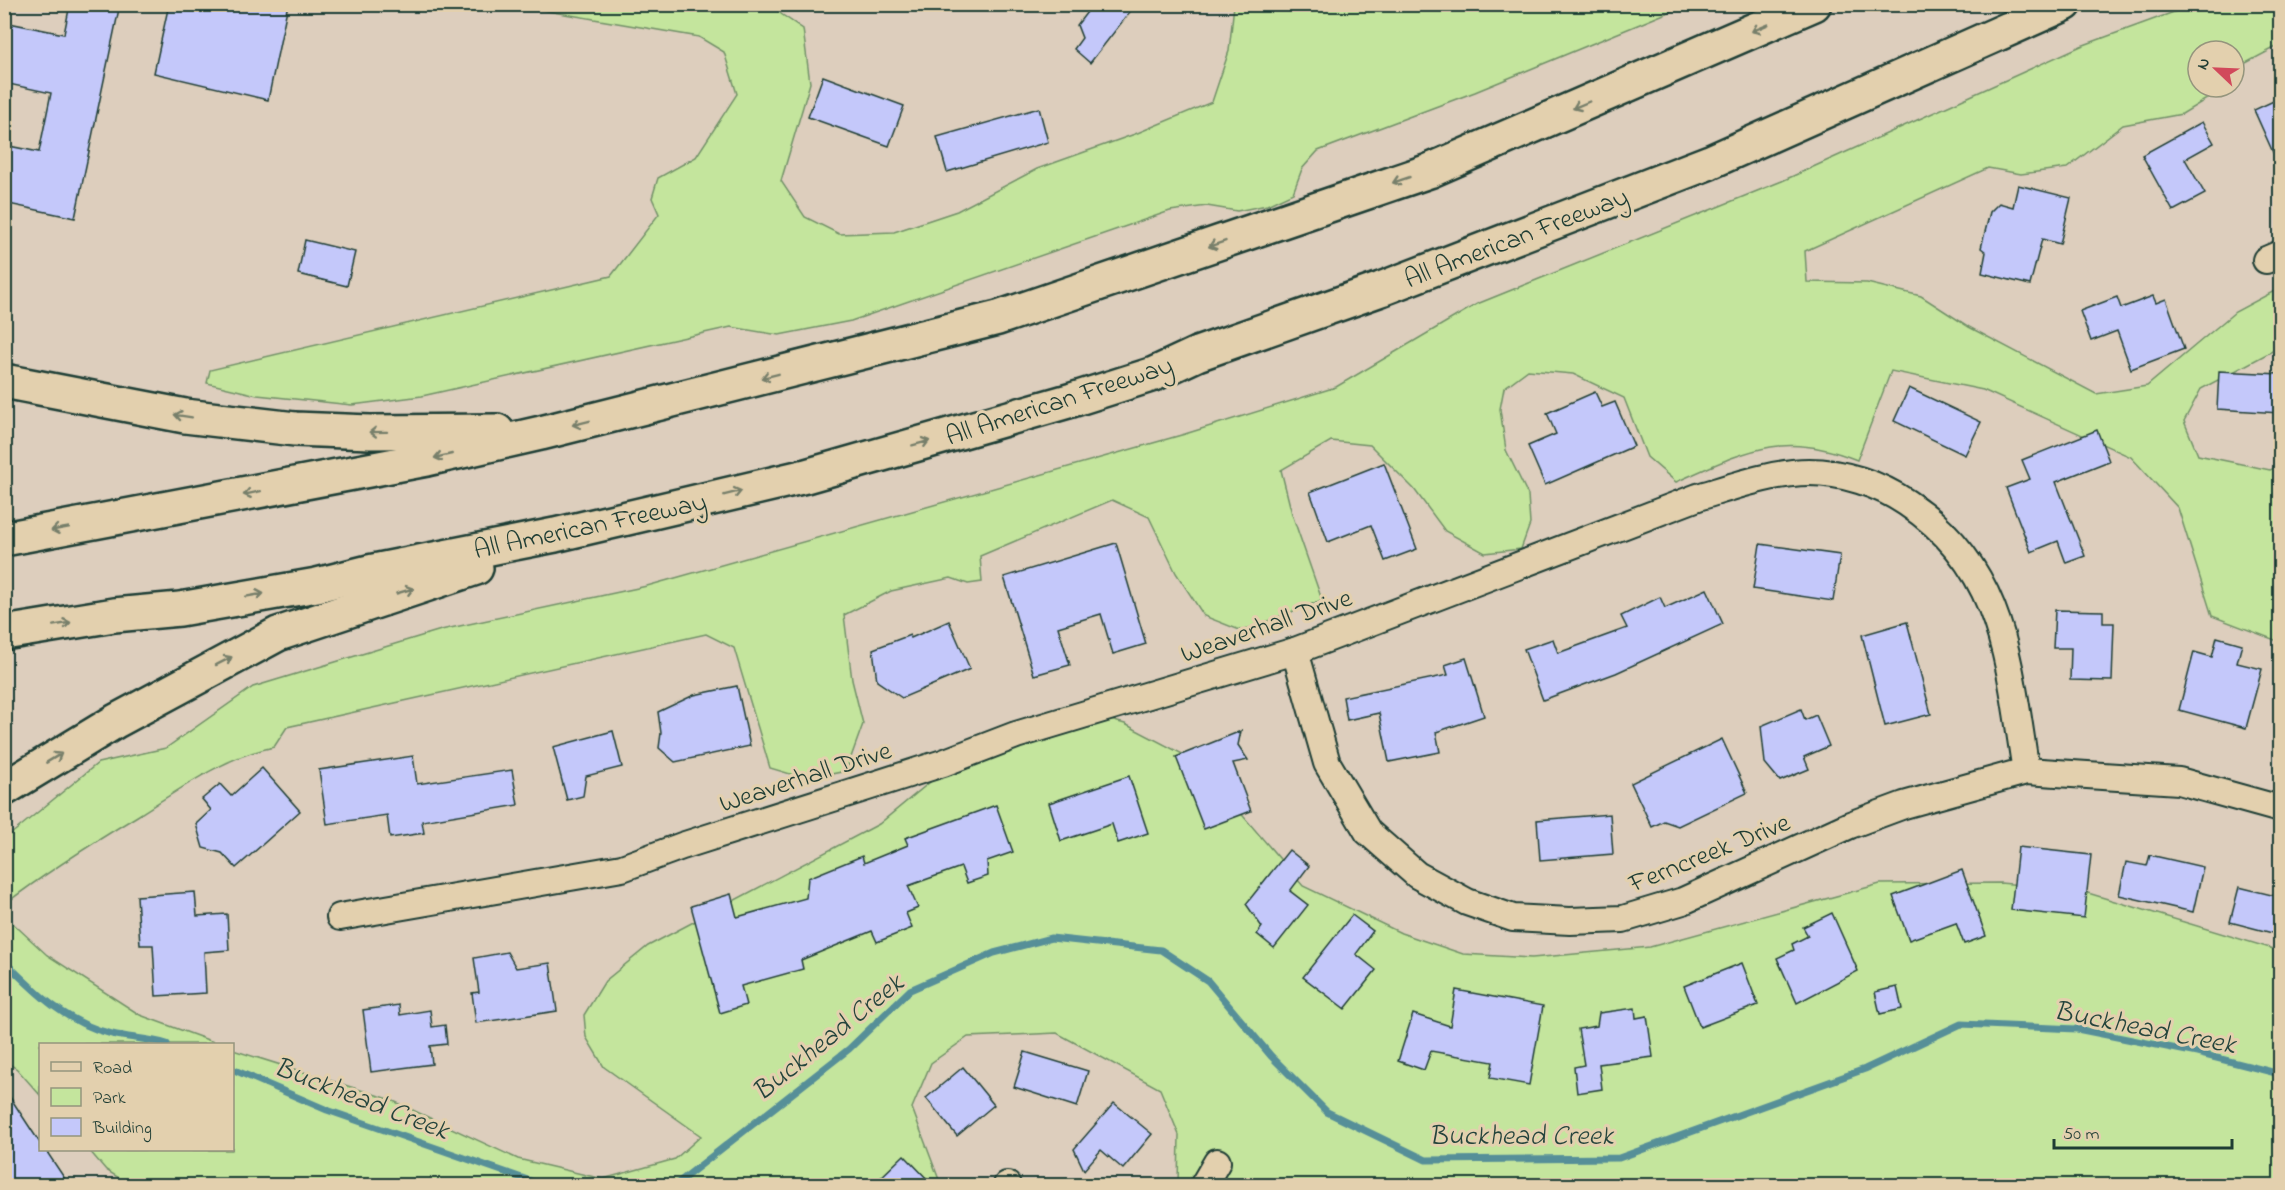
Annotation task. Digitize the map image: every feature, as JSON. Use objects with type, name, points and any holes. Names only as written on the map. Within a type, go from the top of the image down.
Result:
[{"type":"highway","points":[[4,539],[427,459],[541,434],[998,318],[1429,171],[1814,4]]},
{"type":"highway","name":"All American Freeway","points":[[4,633],[114,615],[180,609],[317,585],[369,572],[555,535],[806,476],[1072,400],[1154,374],[1197,354],[1381,289],[1710,162],[2065,4]]},
{"type":"highway","points":[[4,381],[185,416],[295,429],[370,432],[465,430],[541,434]]},
{"type":"highway","points":[[4,789],[116,721],[278,634],[473,570],[555,535]]},
{"type":"street","name":"Weaverhall Drive","points":[[340,917],[622,868],[682,846],[942,763],[1016,735],[1295,651],[1698,497],[1759,480],[1809,472],[1849,478],[1890,491],[1935,521],[1966,555],[1988,596],[2006,646],[2026,771]]},
{"type":"street","name":"Ferncreek Drive","points":[[1295,651],[1327,763],[1368,832],[1417,875],[1467,902],[1513,918],[1570,921],[1623,919],[1683,901],[1850,825],[1904,805],[2026,771],[2179,781],[2280,809]]},
{"type":"street","points":[[1203,1185],[1217,1162]]},
{"type":"green space","points":[[512,5],[774,5],[781,14],[803,29],[810,83],[781,181],[805,217],[839,234],[894,232],[957,211],[1037,169],[1135,134],[1212,102],[1229,51],[1234,5],[1686,5],[1475,92],[1318,151],[1302,169],[1293,193],[1267,205],[1237,211],[1207,206],[1170,211],[851,321],[779,335],[731,327],[422,396],[352,405],[257,395],[207,383],[210,370],[611,276],[659,214],[652,198],[658,178],[696,157],[737,94],[724,52],[699,37]]},
{"type":"green space","points":[[2193,5],[2280,5],[2280,45],[2246,63],[2246,39],[2186,39],[2186,99],[2207,99],[2182,114],[2123,125],[2067,168],[2021,174],[1988,168],[1805,251],[1807,282],[1867,283],[1921,296],[1969,327],[2096,394],[2147,386],[2235,312],[2280,288],[2280,347],[2201,389],[2184,421],[2198,455],[2270,470],[2280,466],[2280,642],[2212,616],[2178,508],[2131,457],[1983,390],[1891,371],[1857,460],[1807,446],[1785,445],[1744,454],[1676,482],[1647,457],[1624,398],[1573,374],[1528,370],[1504,388],[1500,409],[1506,450],[1528,495],[1530,524],[1521,549],[1485,553],[1445,531],[1414,489],[1370,445],[1331,441],[1281,470],[1292,514],[1322,600],[1242,631],[1204,616],[1176,573],[1149,517],[1112,500],[980,556],[982,582],[968,584],[951,578],[891,591],[844,615],[852,680],[863,724],[846,771],[807,779],[770,768],[734,648],[706,634],[287,727],[274,747],[237,758],[187,784],[71,858],[5,904],[5,839],[98,763],[166,748],[253,687],[441,630],[647,586],[1185,434],[1336,387],[1477,304],[1782,181],[2081,46]]},
{"type":"green space","points":[[1093,715],[1125,724],[1196,761],[1303,886],[1401,933],[1463,954],[1532,958],[1650,947],[1880,884],[2000,883],[2078,890],[2280,951],[2280,1185],[1178,1185],[1179,1135],[1160,1089],[1057,1033],[968,1037],[931,1063],[912,1108],[941,1185],[132,1186],[106,1170],[90,1151],[234,1151],[234,1050],[389,1099],[518,1159],[603,1179],[675,1159],[701,1136],[604,1067],[586,1037],[584,1015],[605,981],[648,946],[879,824],[981,740]]},
{"type":"green space","points":[[4,915],[47,955],[140,1015],[216,1043],[39,1043],[39,1094],[17,1069],[5,1061]]},
{"type":"building","points":[[70,4],[120,4],[75,218],[4,203],[4,145],[39,152],[51,93],[4,83],[4,22],[64,34]]},
{"type":"building","points":[[169,4],[288,4],[268,100],[154,73]]},
{"type":"building","points":[[1093,4],[1136,4],[1090,63],[1074,49],[1082,38],[1077,25]]},
{"type":"building","points":[[823,76],[904,106],[889,146],[808,117]]},
{"type":"building","points":[[2280,98],[2280,168],[2254,110]]},
{"type":"building","points":[[1039,108],[1048,142],[947,172],[937,137]]},
{"type":"building","points":[[2202,122],[2214,143],[2185,159],[2205,194],[2173,211],[2142,155]]},
{"type":"building","points":[[2018,185],[2071,198],[2060,244],[2042,239],[2030,285],[1982,273],[1986,252],[1981,248],[1990,212],[1999,203],[2013,207]]},
{"type":"building","points":[[305,240],[355,252],[347,286],[298,274]]},
{"type":"building","points":[[2153,296],[2156,303],[2166,299],[2184,349],[2131,369],[2117,331],[2091,341],[2080,311],[2117,297],[2121,308]]},
{"type":"building","points":[[2219,371],[2280,374],[2280,413],[2217,409]]},
{"type":"building","points":[[1909,388],[1981,422],[1965,455],[1894,421]]},
{"type":"building","points":[[1595,392],[1602,407],[1615,402],[1634,446],[1545,485],[1528,446],[1556,434],[1547,413]]},
{"type":"building","points":[[2097,430],[2109,461],[2056,482],[2085,556],[2066,563],[2058,541],[2031,552],[2006,488],[2030,479],[2022,460]]},
{"type":"building","points":[[1384,463],[1417,549],[1385,561],[1371,525],[1328,542],[1310,492]]},
{"type":"building","points":[[1116,543],[1146,644],[1113,654],[1101,614],[1058,627],[1070,665],[1034,675],[1004,577]]},
{"type":"building","points":[[1760,544],[1840,555],[1833,601],[1753,589]]},
{"type":"building","points":[[1707,589],[1723,624],[1616,673],[1543,700],[1524,649],[1553,639],[1558,653],[1627,628],[1621,616],[1660,597],[1665,608]]},
{"type":"building","points":[[2055,610],[2103,611],[2103,623],[2114,623],[2112,681],[2070,680],[2071,648],[2053,648]]},
{"type":"building","points":[[949,621],[970,669],[902,698],[877,681],[873,649],[910,635],[911,638]]},
{"type":"building","points":[[1907,622],[1931,714],[1885,726],[1862,635]]},
{"type":"building","points":[[2217,637],[2242,644],[2237,663],[2262,669],[2246,728],[2179,710],[2194,652],[2212,657]]},
{"type":"building","points":[[1466,658],[1484,716],[1436,732],[1440,752],[1389,762],[1379,713],[1347,720],[1343,697],[1448,675],[1445,665]]},
{"type":"building","points":[[737,686],[750,746],[675,762],[659,748],[661,733],[658,712],[694,695]]},
{"type":"building","points":[[1801,709],[1805,720],[1816,715],[1829,746],[1804,757],[1809,769],[1780,781],[1765,763],[1761,726]]},
{"type":"building","points":[[613,731],[622,767],[586,776],[583,796],[567,800],[553,747]]},
{"type":"building","points":[[1241,731],[1238,745],[1248,760],[1233,763],[1251,811],[1204,829],[1176,757]]},
{"type":"building","points":[[1722,739],[1747,793],[1678,826],[1664,821],[1652,827],[1631,783]]},
{"type":"building","points":[[413,756],[417,784],[512,770],[518,805],[422,821],[424,833],[390,838],[387,815],[327,824],[319,770]]},
{"type":"building","points":[[262,768],[300,811],[236,868],[222,853],[203,848],[196,824],[211,810],[202,799],[220,784],[231,796]]},
{"type":"building","points":[[1129,776],[1148,833],[1118,843],[1112,824],[1061,841],[1049,803]]},
{"type":"building","points":[[996,805],[1013,852],[987,861],[988,876],[967,883],[961,867],[908,886],[918,908],[906,913],[912,928],[877,942],[872,931],[801,960],[803,969],[741,986],[746,1005],[720,1013],[691,906],[731,894],[737,917],[806,898],[808,878],[862,856],[864,863],[908,845],[905,838]]},
{"type":"building","points":[[1610,814],[1613,854],[1540,860],[1537,820]]},
{"type":"building","points":[[2018,847],[2091,855],[2084,918],[2011,910]]},
{"type":"building","points":[[1289,850],[1309,866],[1290,891],[1308,905],[1274,948],[1257,934],[1262,927],[1246,904]]},
{"type":"building","points":[[2150,855],[2203,867],[2193,912],[2119,895],[2126,862],[2147,866]]},
{"type":"building","points":[[1962,870],[1986,936],[1964,944],[1956,923],[1909,940],[1893,896]]},
{"type":"building","points":[[2239,887],[2280,897],[2280,935],[2230,922]]},
{"type":"building","points":[[195,892],[197,916],[227,914],[229,950],[204,952],[206,993],[156,996],[153,945],[140,945],[137,896]]},
{"type":"building","points":[[1832,913],[1858,971],[1797,1003],[1777,958],[1794,950],[1792,944],[1808,936],[1803,927]]},
{"type":"building","points":[[1352,915],[1373,931],[1356,954],[1376,970],[1345,1009],[1303,977]]},
{"type":"building","points":[[507,952],[516,968],[550,963],[557,1011],[476,1023],[472,993],[479,992],[474,958]]},
{"type":"building","points":[[1742,963],[1758,1005],[1700,1027],[1684,986]]},
{"type":"building","points":[[1897,987],[1902,1009],[1880,1014],[1875,992]]},
{"type":"building","points":[[1456,990],[1543,1006],[1529,1085],[1490,1078],[1493,1062],[1431,1051],[1424,1070],[1398,1061],[1413,1014],[1450,1026]]},
{"type":"building","points":[[399,1005],[400,1015],[430,1010],[432,1027],[445,1025],[447,1044],[430,1046],[432,1064],[371,1072],[363,1010]]},
{"type":"building","points":[[1635,1008],[1636,1018],[1647,1016],[1653,1057],[1599,1064],[1602,1089],[1577,1093],[1574,1067],[1584,1065],[1578,1029],[1597,1026],[1599,1013]]},
{"type":"building","points":[[1025,1052],[1088,1071],[1077,1107],[1014,1087]]},
{"type":"building","points":[[963,1067],[994,1105],[957,1136],[926,1098]]},
{"type":"building","points":[[4,1088],[39,1141],[39,1151],[46,1151],[69,1185],[4,1185]]},
{"type":"building","points":[[1114,1103],[1152,1134],[1123,1169],[1101,1150],[1084,1170],[1074,1149]]},
{"type":"building","points":[[904,1155],[933,1185],[873,1185]]},
{"type":"waterway","name":"Buckhead Creek","points":[[674,1186],[849,1049],[910,990],[994,953],[1051,938],[1161,950],[1208,981],[1271,1056],[1327,1112],[1426,1160],[1619,1158],[1865,1069],[1961,1024],[2077,1029],[2197,1053],[2280,1074]]},
{"type":"waterway","name":"Buckhead Creek","points":[[4,961],[40,995],[66,1015],[95,1029],[112,1034],[162,1043]]},
{"type":"waterway","name":"Buckhead Creek","points":[[234,1070],[327,1110],[545,1186]]}]
